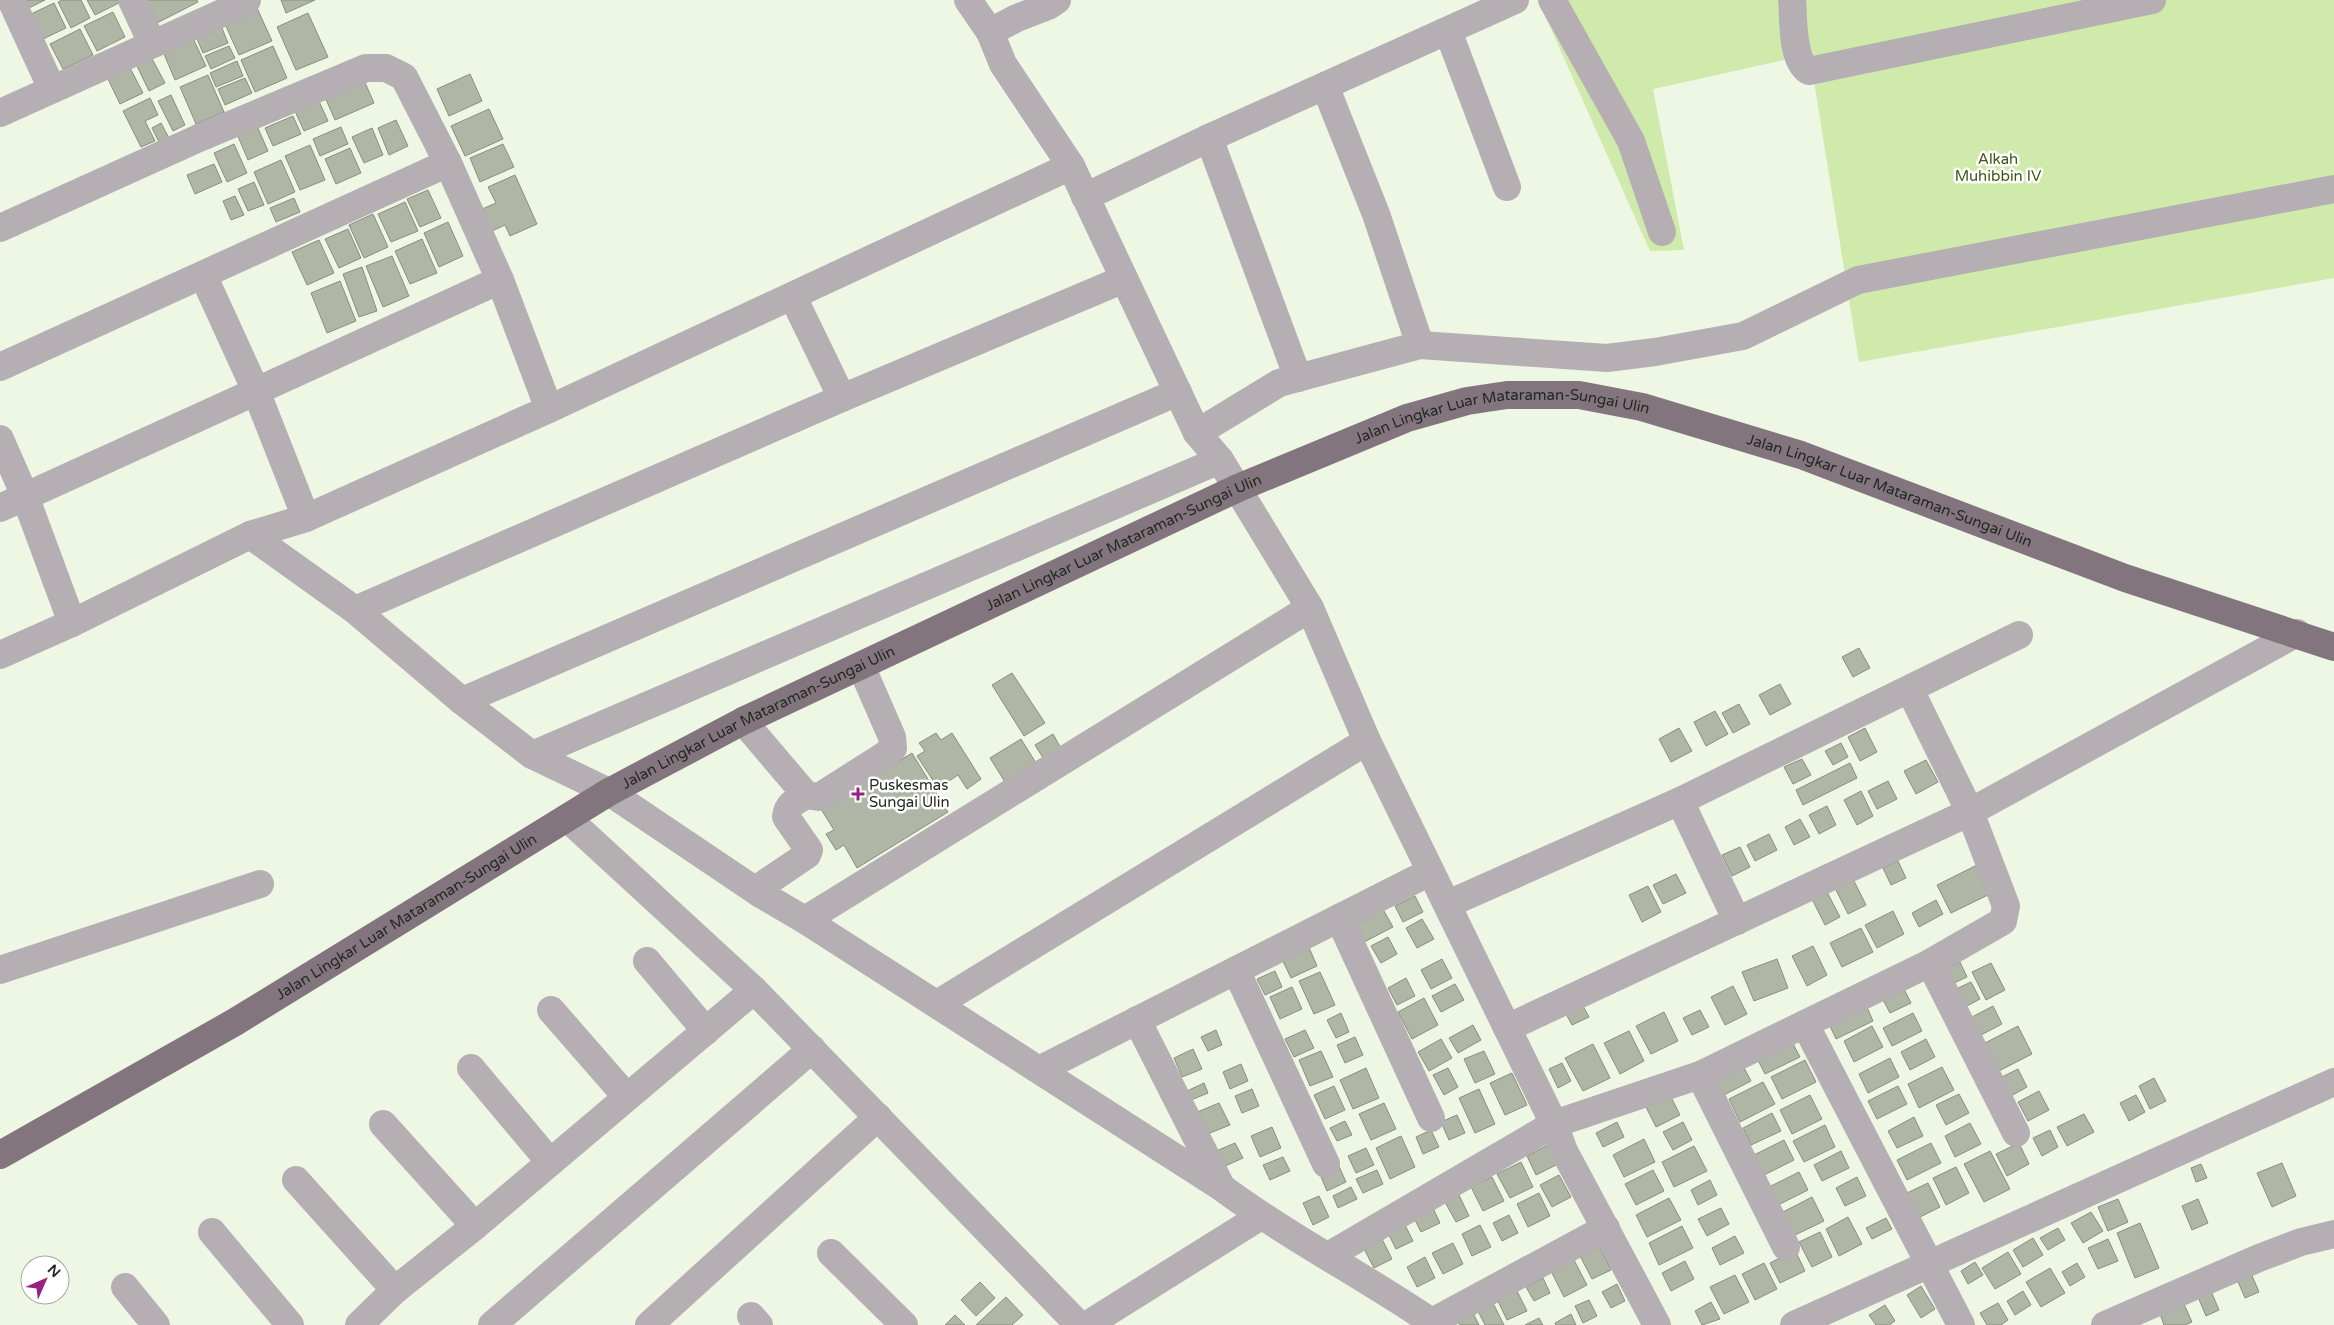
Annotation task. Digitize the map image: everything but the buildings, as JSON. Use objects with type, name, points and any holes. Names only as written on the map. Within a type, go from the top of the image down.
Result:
[{"type":"main road","name":"Jalan Lingkar Luar Mataraman-Sungai Ulin","points":[[0,1155],[235,1022],[609,792],[743,721],[1238,488],[1407,418],[1467,401],[1507,395],[1579,395],[1642,407],[1801,455],[2125,578],[2297,633],[2334,647]]},
{"type":"street","points":[[10,0],[52,89]]},
{"type":"street","points":[[132,0],[152,43]]},
{"type":"street","points":[[0,113],[242,4],[247,0]]},
{"type":"street","points":[[968,0],[990,32],[1003,64],[1071,166],[1197,433],[1220,460],[1310,608],[1367,741],[1554,1124],[1564,1151],[1606,1228],[1654,1324]]},
{"type":"street","points":[[990,32],[1017,18],[1048,6],[1057,0]]},
{"type":"street","points":[[1085,197],[1209,138],[1515,0]]},
{"type":"street","points":[[1552,0],[1631,141],[1662,232]]},
{"type":"street","points":[[1792,0],[1797,54],[1803,68],[1810,71],[2152,0]]},
{"type":"street","points":[[1448,31],[1506,187]]},
{"type":"street","points":[[0,228],[199,138],[366,68],[386,68],[404,77],[448,163],[500,280],[549,409]]},
{"type":"street","points":[[1325,86],[1376,214],[1420,345]]},
{"type":"street","points":[[1209,138],[1298,378]]},
{"type":"street","points":[[0,367],[448,163]]},
{"type":"street","points":[[0,655],[72,623],[250,535],[306,518],[549,409],[1071,166]]},
{"type":"street","points":[[1197,433],[1279,383],[1420,345],[1608,358],[1673,349],[1743,336],[1858,280],[2334,189]]},
{"type":"street","points":[[203,275],[256,391],[306,518]]},
{"type":"street","points":[[0,508],[500,280]]},
{"type":"street","points":[[355,610],[842,398],[1124,280]]},
{"type":"street","points":[[793,297],[842,398]]},
{"type":"street","points":[[462,701],[1178,392]]},
{"type":"street","points":[[0,439],[25,496],[72,623]]},
{"type":"street","points":[[532,756],[1220,460]]},
{"type":"street","points":[[250,535],[355,610],[462,701],[532,756],[609,792],[759,893],[805,920],[1221,1187],[1260,1216],[1328,1256],[1434,1324],[1606,1228]]},
{"type":"street","points":[[805,920],[1310,608]]},
{"type":"street","points":[[1507,1028],[1970,812],[2297,633]]},
{"type":"street","points":[[1448,904],[1680,801],[2019,635]]},
{"type":"street","points":[[759,893],[764,884],[807,855],[809,850],[786,817],[787,810],[791,804],[806,795],[819,797],[886,755],[893,748],[892,737],[861,666]]},
{"type":"street","points":[[1328,1256],[1554,1124],[1700,1075],[1930,963],[2003,921],[2006,906],[1970,812],[1910,690]]},
{"type":"street","points":[[743,721],[806,795]]},
{"type":"street","points":[[937,1004],[1367,741]]},
{"type":"street","points":[[1680,801],[1737,921]]},
{"type":"street","points":[[567,818],[754,990],[1079,1325]]},
{"type":"street","points":[[1039,1070],[1430,872]]},
{"type":"street","points":[[0,970],[260,884]]},
{"type":"street","points":[[1339,918],[1431,1118]]},
{"type":"street","points":[[647,961],[706,1031]]},
{"type":"street","points":[[1930,963],[2016,1133]]},
{"type":"street","points":[[1236,970],[1326,1164]]},
{"type":"street","points":[[296,1180],[381,1312],[475,1226],[626,1096],[754,990]]},
{"type":"street","points":[[551,1010],[626,1096]]},
{"type":"street","points":[[1137,1020],[1221,1187]]},
{"type":"street","points":[[1805,1024],[1961,1325]]},
{"type":"street","points":[[492,1325],[812,1049]]},
{"type":"street","points":[[471,1068],[550,1162]]},
{"type":"street","points":[[1700,1075],[1786,1247]]},
{"type":"street","points":[[1794,1325],[2334,1082]]},
{"type":"street","points":[[649,1325],[878,1117]]},
{"type":"street","points":[[383,1124],[475,1226]]},
{"type":"street","points":[[1087,1325],[1260,1216]]},
{"type":"street","points":[[2105,1325],[2259,1258],[2301,1242],[2334,1236],[2334,1218]]},
{"type":"street","points":[[212,1232],[290,1325]]},
{"type":"street","points":[[831,1252],[904,1325]]},
{"type":"street","points":[[125,1287],[156,1325]]},
{"type":"green space","points":[[1538,0],[1778,0],[1784,60],[1653,89],[1684,250],[1650,251]]},
{"type":"green space","name":"Alkah Muhibbin IV","points":[[1801,0],[2334,0],[2334,278],[1859,362]]},
{"type":"place","name":"Puskesmas Sungai Ulin","points":[[858,794]]}]
